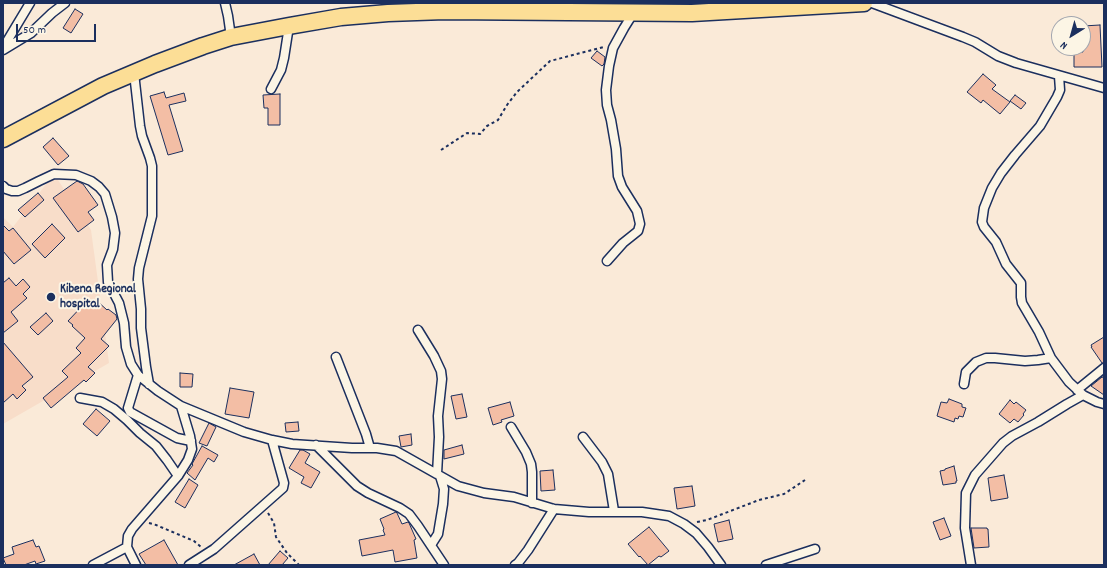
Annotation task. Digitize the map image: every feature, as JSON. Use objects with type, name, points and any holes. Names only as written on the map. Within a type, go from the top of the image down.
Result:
[{"type":"highway","points":[[3,139],[103,86],[203,46],[231,37],[341,17],[410,8],[445,11],[563,8],[634,12],[864,3]]},
{"type":"street","points":[[3,49],[30,3]]},
{"type":"street","points":[[3,49],[31,33],[65,3]]},
{"type":"street","points":[[225,3],[231,37]]},
{"type":"street","points":[[872,3],[963,37],[975,42],[998,56],[1016,63],[1104,88]]},
{"type":"street","points":[[607,261],[638,231],[640,224],[637,211],[622,187],[618,176],[616,149],[607,105],[606,90],[613,48],[634,12]]},
{"type":"street","points":[[271,89],[281,70],[289,26]]},
{"type":"street","points":[[134,73],[140,126],[152,166],[152,216],[139,268],[138,279],[141,328],[149,384]]},
{"type":"street","points":[[1059,76],[1060,90],[1057,97],[1040,126],[1001,174],[988,196],[982,216],[982,222],[984,227],[996,242],[1006,264],[1021,283],[1022,303],[1039,332],[1051,358],[1069,382],[1080,392],[1097,402],[1104,404]]},
{"type":"street","points":[[3,186],[6,189],[18,191],[54,174],[76,175],[91,181],[105,194],[115,232],[113,249],[107,266],[108,282],[119,303],[124,323],[126,347],[131,364],[138,375],[181,406],[244,432],[272,440],[292,444],[377,448],[396,451],[458,486],[484,493],[514,497],[554,509],[589,512],[642,512],[669,516],[684,524],[696,533],[721,565]]},
{"type":"street","points":[[418,330],[434,356],[441,371],[442,379],[438,416],[438,475],[444,489],[438,534],[431,545]]},
{"type":"street","points":[[336,357],[364,428],[370,448]]},
{"type":"street","points":[[964,384],[966,372],[976,362],[986,358],[1025,361],[1051,358]]},
{"type":"street","points":[[971,565],[965,528],[966,493],[975,475],[1003,443],[1012,436],[1067,404],[1104,368]]},
{"type":"street","points":[[138,375],[128,408],[130,412],[177,438],[191,441]]},
{"type":"street","points":[[80,398],[102,402],[114,409],[156,446],[168,460],[178,476]]},
{"type":"street","points":[[136,565],[127,547],[128,536],[132,529],[178,476],[188,460],[192,449],[181,406]]},
{"type":"street","points":[[511,428],[526,452],[531,464],[532,503]]},
{"type":"street","points":[[583,437],[602,462],[608,474],[614,511]]},
{"type":"street","points":[[189,565],[214,549],[230,536],[283,488],[284,483],[272,440]]},
{"type":"street","points":[[316,445],[357,486],[408,514],[418,526],[444,565]]},
{"type":"street","points":[[515,565],[528,550],[554,509]]},
{"type":"street","points":[[93,565],[127,547]]},
{"type":"street","points":[[766,565],[815,549]]},
{"type":"path","points":[[441,150],[468,133],[480,134],[487,126],[498,120],[517,92],[539,70],[550,62],[603,47],[613,48]]},
{"type":"path","points":[[684,524],[707,520],[759,500],[784,494],[805,480]]},
{"type":"path","points":[[263,505],[274,523],[276,537],[286,553],[299,565]]},
{"type":"path","points":[[140,521],[156,525],[194,541],[208,553]]},
{"type":"shaded area","name":"Kibena Regional hospital","points":[[54,174],[91,230],[109,363],[3,424],[3,217],[13,227]]},
{"type":"building","points":[[75,9],[83,14],[71,33],[63,28]]},
{"type":"building","points":[[1100,25],[1102,67],[1074,67],[1074,56],[1091,56],[1091,26]]},
{"type":"building","points":[[597,51],[605,57],[604,64],[602,66],[591,58]]},
{"type":"building","points":[[983,74],[996,85],[992,89],[1010,102],[1000,114],[983,100],[981,103],[967,92]]},
{"type":"building","points":[[164,92],[166,98],[184,93],[186,101],[169,105],[183,151],[168,155],[150,96]]},
{"type":"building","points":[[280,94],[280,125],[268,125],[268,108],[264,108],[263,95]]},
{"type":"building","points":[[1015,95],[1026,103],[1021,109],[1010,101]]},
{"type":"building","points":[[53,138],[69,156],[58,165],[43,147]]},
{"type":"building","points":[[77,181],[83,184],[98,205],[88,212],[94,220],[78,232],[53,198]]},
{"type":"building","points":[[38,193],[44,200],[25,217],[18,210]]},
{"type":"building","points":[[52,224],[65,238],[45,258],[32,244]]},
{"type":"building","points":[[3,225],[9,231],[13,228],[31,250],[14,264],[3,251]]},
{"type":"building","points":[[9,278],[16,286],[23,279],[30,287],[23,294],[27,298],[11,312],[18,321],[3,333],[3,283]]},
{"type":"building","points":[[96,300],[107,310],[108,309],[116,315],[117,319],[101,339],[109,346],[88,367],[95,373],[86,382],[84,380],[51,408],[43,398],[68,377],[62,371],[81,353],[76,348],[85,338],[68,321],[85,303],[89,307]]},
{"type":"building","points":[[46,313],[53,321],[38,335],[30,327]]},
{"type":"building","points":[[1104,337],[1104,363],[1102,363],[1091,345]]},
{"type":"building","points":[[3,342],[33,377],[22,386],[26,390],[17,399],[13,394],[3,403]]},
{"type":"building","points":[[180,373],[193,374],[192,387],[180,387]]},
{"type":"building","points":[[1102,377],[1104,378],[1104,395],[1091,386]]},
{"type":"building","points":[[230,388],[254,392],[249,418],[225,414]]},
{"type":"building","points":[[462,394],[467,417],[456,419],[451,396]]},
{"type":"building","points":[[949,399],[962,404],[962,407],[966,408],[963,417],[959,416],[958,419],[955,418],[954,422],[937,416],[941,402],[947,403]]},
{"type":"building","points":[[1010,400],[1014,404],[1016,402],[1026,410],[1018,422],[1014,419],[1010,423],[999,414]]},
{"type":"building","points":[[510,402],[514,416],[501,420],[502,422],[493,425],[488,408]]},
{"type":"building","points":[[96,409],[110,421],[97,436],[83,424]]},
{"type":"building","points":[[298,422],[299,431],[286,432],[285,423]]},
{"type":"building","points":[[209,423],[216,427],[207,446],[199,443]]},
{"type":"building","points":[[411,434],[412,445],[401,447],[399,436]]},
{"type":"building","points":[[462,445],[464,454],[444,459],[444,450]]},
{"type":"building","points":[[202,446],[218,455],[214,462],[208,458],[195,480],[187,473],[193,465],[192,464]]},
{"type":"building","points":[[300,450],[310,454],[305,463],[320,472],[311,488],[301,483],[304,477],[289,468]]},
{"type":"building","points":[[954,466],[957,481],[956,483],[943,485],[940,471]]},
{"type":"building","points":[[553,470],[555,490],[541,491],[540,471]]},
{"type":"building","points":[[1004,475],[1008,498],[991,501],[988,478]]},
{"type":"building","points":[[189,479],[198,485],[185,508],[175,502]]},
{"type":"building","points":[[692,486],[695,506],[677,509],[674,488]]},
{"type":"building","points":[[396,512],[402,524],[409,523],[416,539],[414,540],[417,558],[395,562],[393,550],[362,556],[359,540],[385,535],[380,519]]},
{"type":"building","points":[[944,518],[951,536],[940,540],[933,522]]},
{"type":"building","points":[[729,520],[733,539],[718,542],[714,524]]},
{"type":"building","points":[[649,527],[669,551],[661,557],[659,556],[648,565],[628,544]]},
{"type":"building","points":[[971,528],[988,529],[989,547],[974,548]]},
{"type":"building","points":[[33,540],[36,547],[39,546],[45,561],[36,564],[35,561],[24,565],[6,565],[3,558],[14,554],[12,547]]},
{"type":"building","points":[[164,540],[178,565],[146,565],[139,554]]},
{"type":"building","points":[[280,551],[288,558],[282,565],[268,565]]},
{"type":"building","points":[[254,554],[260,565],[234,565]]},
{"type":"place","name":"Kibena Regional hospital","points":[[51,297]]}]
